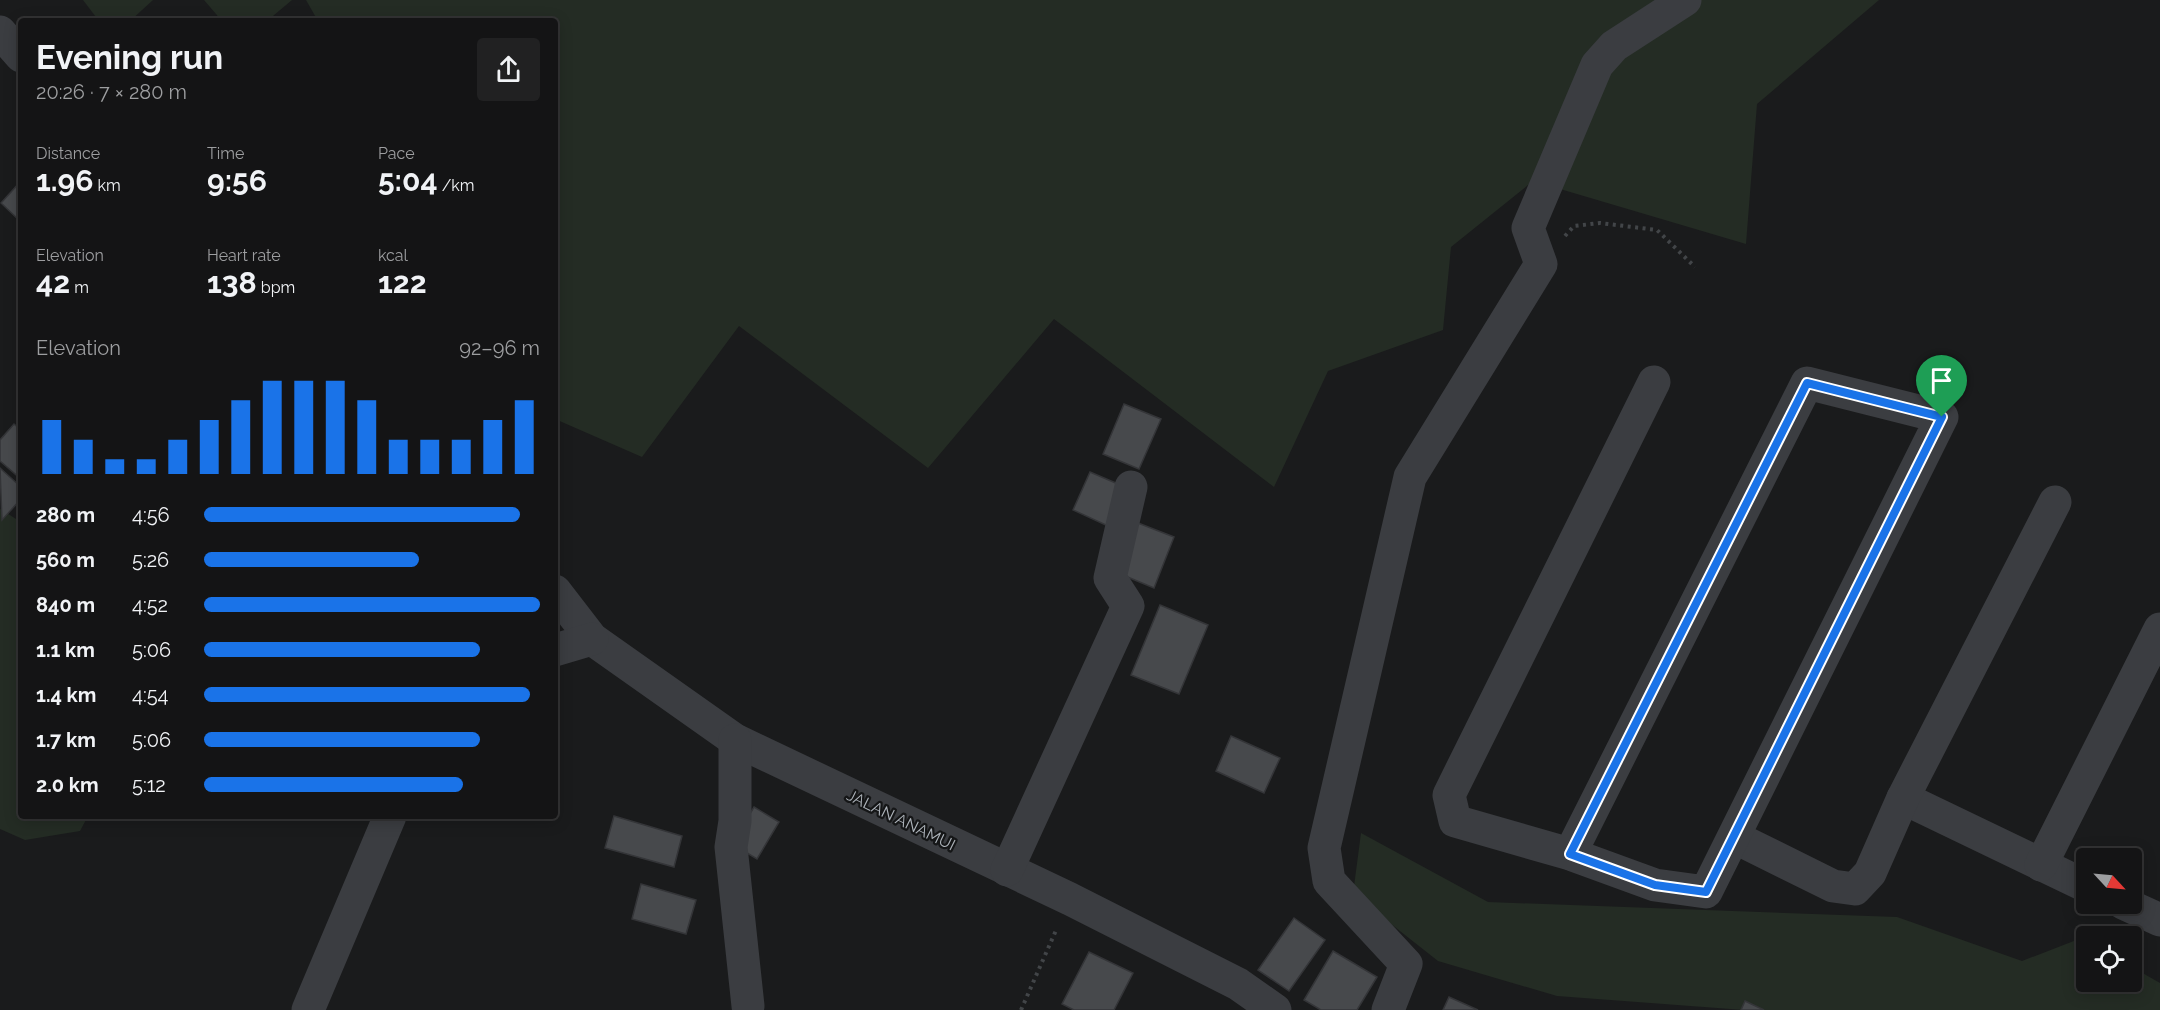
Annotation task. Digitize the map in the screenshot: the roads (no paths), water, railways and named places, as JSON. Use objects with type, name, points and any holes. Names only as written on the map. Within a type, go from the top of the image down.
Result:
[{"type":"street","points":[[1388,1010],[1406,964],[1329,881],[1324,848],[1410,477],[1541,264],[1528,228],[1597,65],[1614,46],[1685,0]]},
{"type":"street","points":[[0,32],[18,53]]},
{"type":"street","points":[[1570,854],[1807,383],[1942,417],[1706,892],[1655,885],[1570,854],[1455,821],[1449,795],[1654,382]]},
{"type":"street","points":[[1007,870],[1128,606],[1110,578],[1131,487]]},
{"type":"street","points":[[1734,837],[1833,886],[1855,889],[1870,873],[1903,798],[2055,502]]},
{"type":"street","name":"JALAN ANAMUI","points":[[558,595],[592,639],[735,740],[1070,899],[1238,984],[1275,1010]]},
{"type":"street","points":[[2042,865],[2160,629]]},
{"type":"street","points":[[558,649],[592,639]]},
{"type":"street","points":[[735,740],[735,821],[731,847],[748,1006]]},
{"type":"street","points":[[1903,798],[2076,881]]},
{"type":"street","points":[[308,1010],[389,819]]},
{"type":"street","points":[[2142,912],[2160,920]]}]
